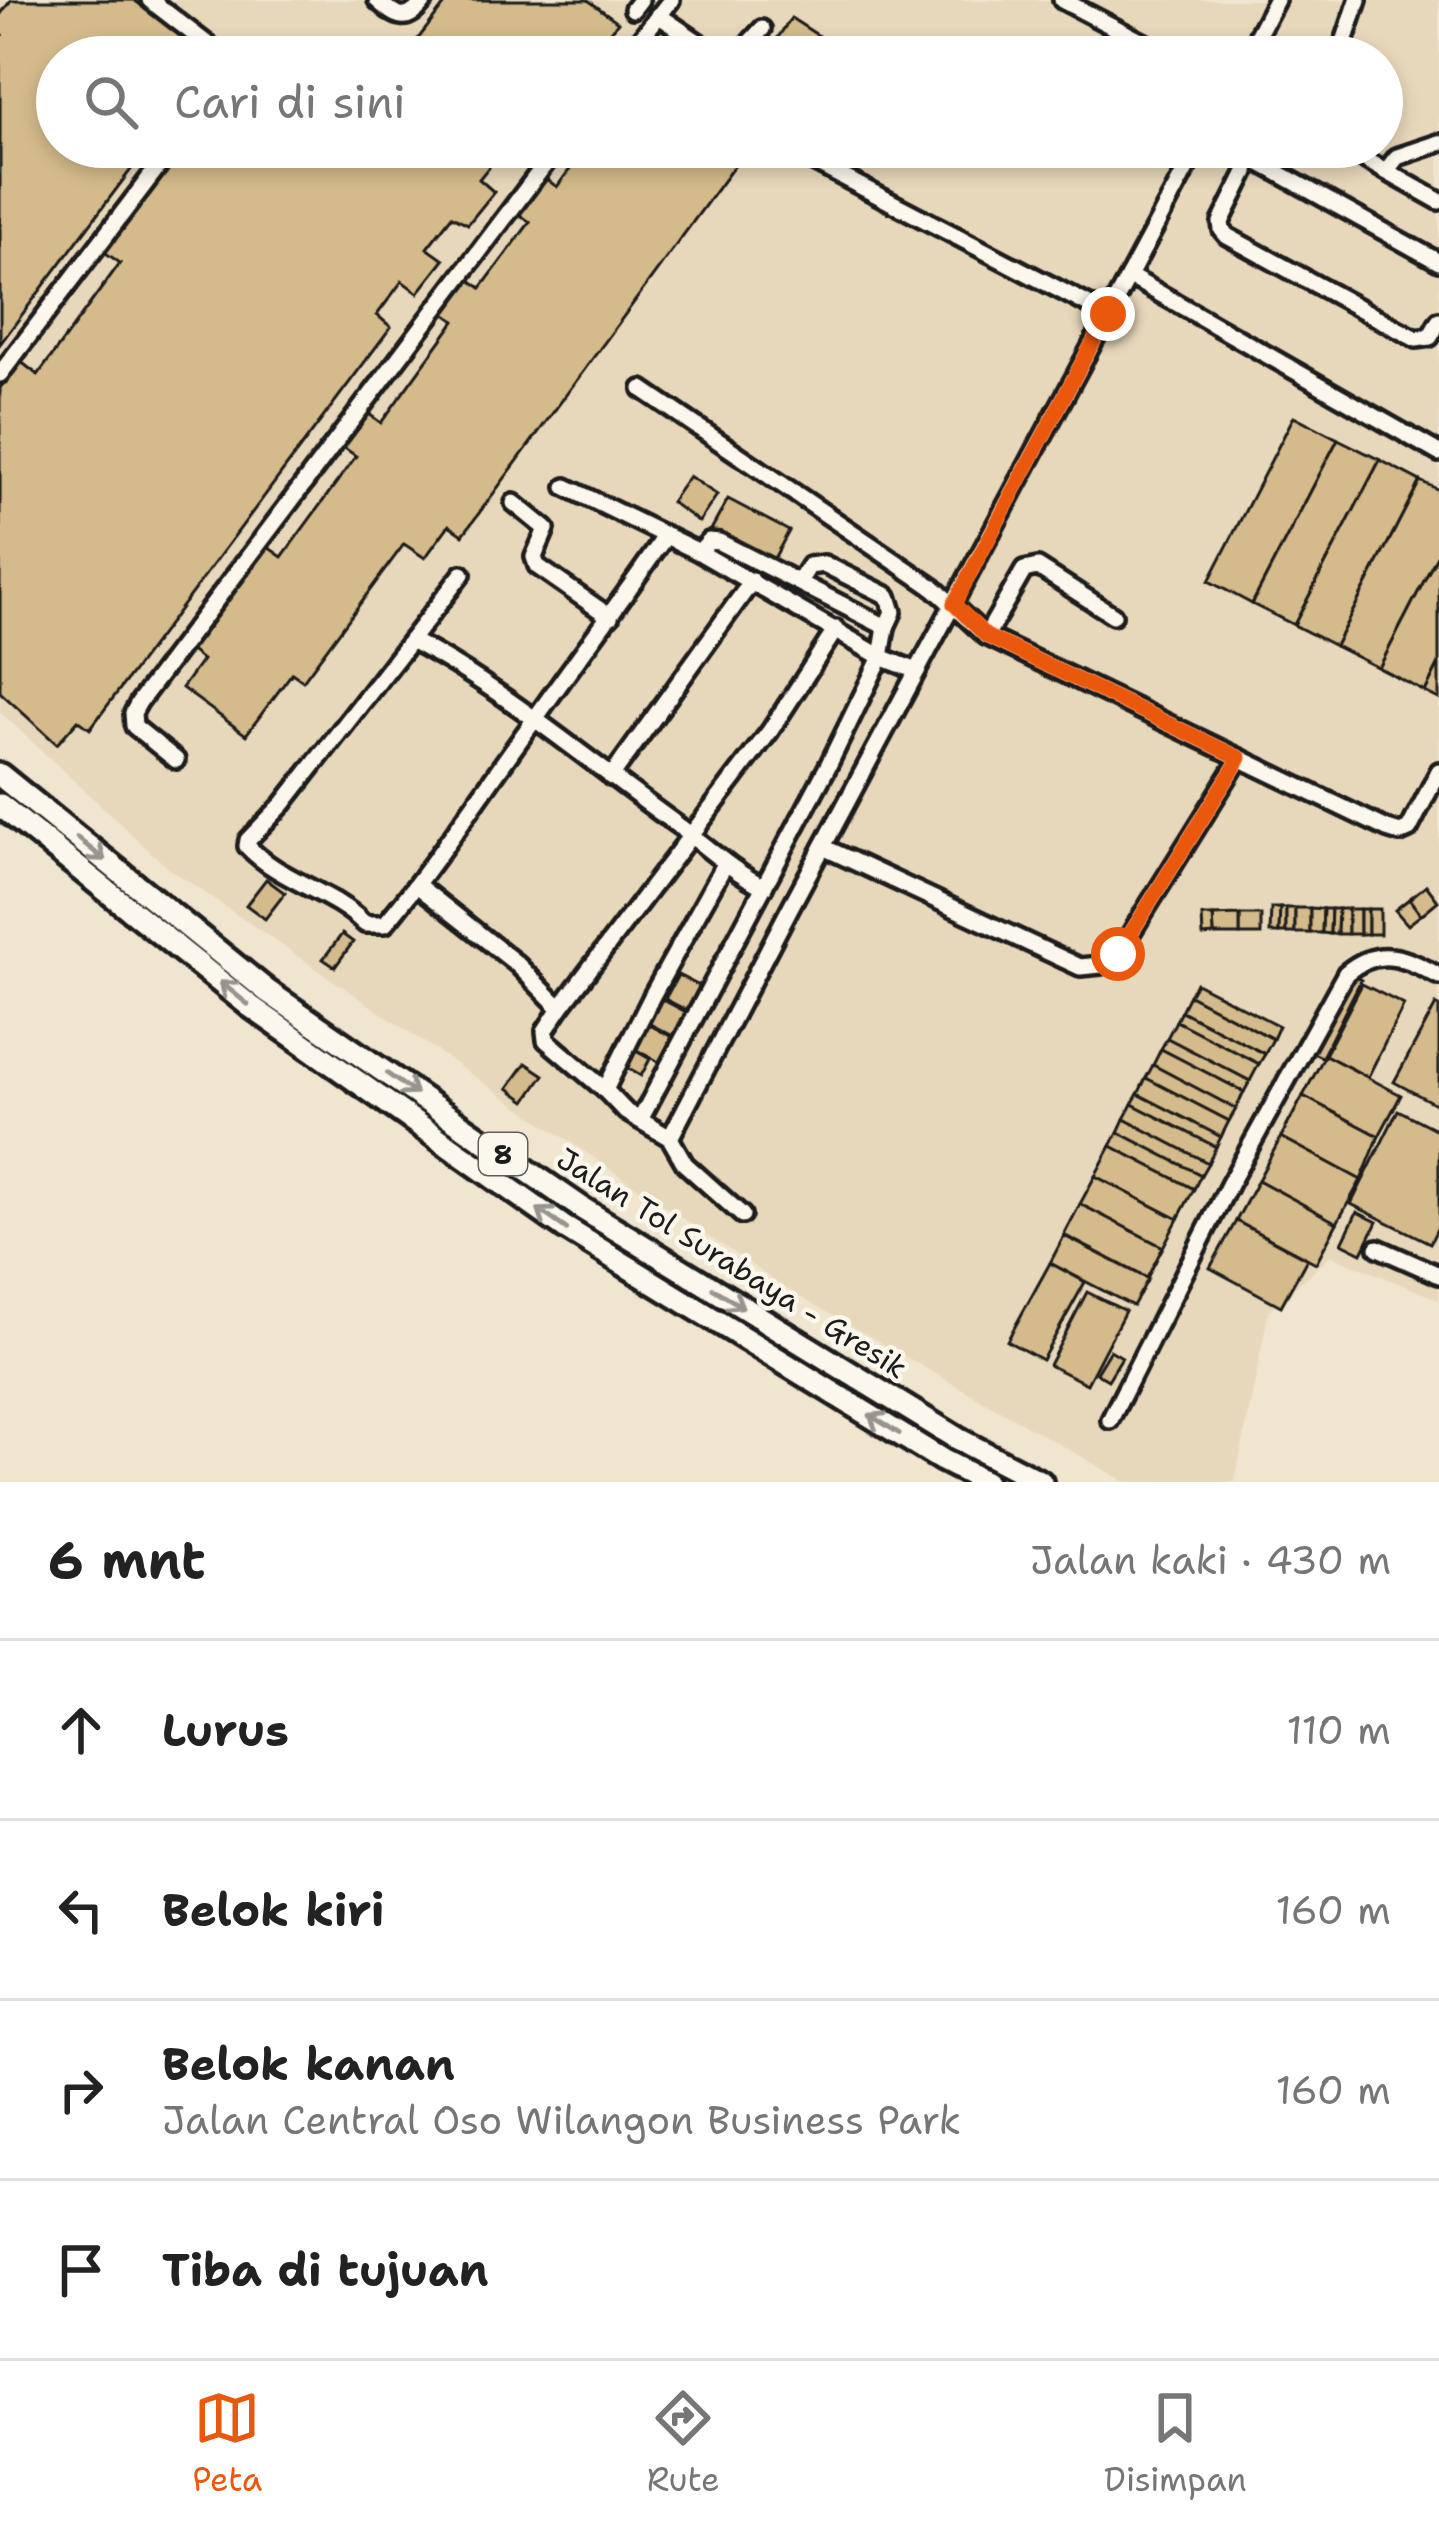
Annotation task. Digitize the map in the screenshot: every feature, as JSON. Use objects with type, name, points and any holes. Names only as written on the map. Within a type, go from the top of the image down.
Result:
[{"type":"highway","name":"Jalan Tol Surabaya - Gresik","points":[[0,775],[267,992],[583,1209],[958,1439],[1041,1482]]},
{"type":"highway","name":"Jalan Tol Surabaya - Gresik","points":[[0,805],[250,1006],[566,1228],[985,1482]]},
{"type":"lane","points":[[151,0],[197,36]]},
{"type":"lane","points":[[377,0],[394,16],[402,17],[416,12],[425,0]]},
{"type":"lane","points":[[642,36],[670,0]]},
{"type":"lane","points":[[1062,0],[1131,36]]},
{"type":"lane","points":[[1257,36],[1276,0]]},
{"type":"lane","points":[[1347,36],[1358,0]]},
{"type":"lane","points":[[658,15],[689,36]]},
{"type":"lane","points":[[755,36],[762,29]]},
{"type":"lane","points":[[1403,155],[1439,143]]},
{"type":"lane","points":[[0,374],[157,168]]},
{"type":"lane","points":[[176,760],[134,727],[133,713],[139,702],[542,168]]},
{"type":"lane","points":[[826,168],[1108,314]]},
{"type":"lane","points":[[670,1138],[1187,168]]},
{"type":"lane","points":[[1247,168],[1221,222],[1227,236],[1416,340],[1430,338],[1439,321]]},
{"type":"lane","points":[[1278,168],[1439,262]]},
{"type":"lane","points":[[1381,168],[1439,201]]},
{"type":"lane","points":[[1129,276],[1439,453]]},
{"type":"lane","points":[[641,389],[954,604],[986,636],[1387,829],[1409,829],[1439,771]]},
{"type":"lane","points":[[566,487],[699,552],[881,657],[917,671]]},
{"type":"lane","points":[[514,503],[546,529],[534,557],[536,566],[610,617]]},
{"type":"lane","points":[[462,574],[283,804],[248,840],[247,846],[259,857],[352,911],[365,924],[385,924],[417,885],[666,535]]},
{"type":"lane","points":[[699,552],[709,541],[719,542],[886,627]]},
{"type":"lane","points":[[640,1120],[881,657],[893,611],[888,596],[824,564],[809,566],[799,582]]},
{"type":"lane","points":[[986,636],[1024,570],[1038,567],[1113,616]]},
{"type":"lane","points":[[610,777],[752,581]]},
{"type":"lane","points":[[742,1215],[685,1165],[670,1138],[626,1112],[546,1040],[545,1031],[770,730],[836,629]]},
{"type":"lane","points":[[411,640],[534,719],[725,864],[764,887]]},
{"type":"lane","points":[[823,847],[1080,967],[1101,965],[1118,954],[1240,758]]},
{"type":"lane","points":[[605,1090],[725,864]]},
{"type":"lane","points":[[417,885],[517,964],[560,1008]]},
{"type":"lane","points":[[1110,1420],[1230,1183],[1346,973],[1358,962],[1376,957],[1406,958],[1439,976]]},
{"type":"lane","points":[[1378,1248],[1439,1275]]},
{"type":"shaded area","points":[[0,0],[1439,0],[1439,1300],[1331,1255],[1269,1310],[1235,1482],[1126,1482],[788,1290],[167,867],[0,712]]},
{"type":"building","points":[[11,0],[134,0],[183,36],[36,36],[36,168],[132,168],[0,344],[3,35],[0,15]]},
{"type":"building","points":[[448,0],[588,0],[618,22],[608,36],[420,36]]},
{"type":"building","points":[[791,18],[819,36],[779,36]]},
{"type":"building","points":[[164,168],[488,168],[479,179],[494,192],[468,224],[452,216],[427,248],[444,260],[418,293],[402,281],[377,315],[391,327],[90,729],[78,720],[57,744],[0,692],[0,388],[20,361],[38,375],[120,263],[103,251]]},
{"type":"building","points":[[571,168],[733,168],[463,535],[449,525],[425,558],[404,544],[303,681],[292,673],[246,735],[182,688],[202,660],[188,649],[265,545],[282,557],[356,456],[340,445],[365,411],[381,423],[455,321],[441,311],[466,277],[481,288],[530,222],[516,212],[542,176],[557,187]]},
{"type":"building","points":[[1294,416],[1338,439],[1252,604],[1209,581]]},
{"type":"building","points":[[1338,439],[1380,460],[1294,625],[1252,604]]},
{"type":"building","points":[[1380,460],[1420,481],[1335,646],[1294,625]]},
{"type":"building","points":[[689,476],[717,495],[699,522],[671,502]]},
{"type":"building","points":[[1420,481],[1439,490],[1439,552],[1379,668],[1335,646]]},
{"type":"building","points":[[728,499],[789,531],[772,562],[711,530]]},
{"type":"building","points":[[1439,552],[1439,664],[1425,692],[1379,668]]},
{"type":"building","points":[[1439,664],[1439,699],[1425,692]]},
{"type":"building","points":[[266,879],[285,893],[265,919],[246,905]]},
{"type":"building","points":[[1426,885],[1438,901],[1421,915],[1409,899]]},
{"type":"building","points":[[1409,899],[1421,915],[1408,925],[1395,910]]},
{"type":"building","points":[[1271,908],[1280,908],[1279,933],[1270,933]]},
{"type":"building","points":[[1280,908],[1286,908],[1286,933],[1279,933]]},
{"type":"building","points":[[1286,908],[1295,908],[1295,933],[1286,933]]},
{"type":"building","points":[[1295,908],[1310,908],[1310,933],[1295,933]]},
{"type":"building","points":[[1310,908],[1323,909],[1322,933],[1310,933]]},
{"type":"building","points":[[1323,909],[1331,909],[1330,934],[1322,933]]},
{"type":"building","points":[[1331,909],[1338,909],[1337,934],[1330,934]]},
{"type":"building","points":[[1338,909],[1348,909],[1348,934],[1337,934]]},
{"type":"building","points":[[1348,909],[1360,909],[1360,934],[1348,934]]},
{"type":"building","points":[[1360,909],[1368,909],[1368,934],[1360,934]]},
{"type":"building","points":[[1368,909],[1380,909],[1380,934],[1368,934]]},
{"type":"building","points":[[1240,915],[1261,915],[1261,935],[1240,935]]},
{"type":"building","points":[[1240,915],[1240,935],[1214,935],[1213,916]]},
{"type":"building","points":[[1202,916],[1213,916],[1214,935],[1203,936]]},
{"type":"building","points":[[342,934],[353,942],[335,967],[323,959]]},
{"type":"building","points":[[1350,974],[1361,980],[1322,1057],[1311,1052]]},
{"type":"building","points":[[678,975],[701,987],[688,1011],[665,999]]},
{"type":"building","points":[[1196,983],[1279,1026],[1273,1039],[1189,995]]},
{"type":"building","points":[[1362,984],[1404,1005],[1368,1077],[1325,1055]]},
{"type":"building","points":[[1189,995],[1273,1039],[1265,1054],[1181,1011]]},
{"type":"building","points":[[661,999],[688,1013],[675,1037],[648,1023]]},
{"type":"building","points":[[1436,1005],[1439,1007],[1437,1105],[1394,1082]]},
{"type":"building","points":[[1181,1011],[1265,1054],[1259,1064],[1176,1021]]},
{"type":"building","points":[[1176,1021],[1259,1064],[1250,1081],[1167,1038]]},
{"type":"building","points":[[646,1023],[672,1037],[659,1062],[633,1048]]},
{"type":"building","points":[[1167,1038],[1250,1081],[1244,1092],[1161,1049]]},
{"type":"building","points":[[1161,1049],[1244,1092],[1236,1109],[1153,1065]]},
{"type":"building","points":[[634,1050],[650,1059],[641,1076],[625,1067]]},
{"type":"building","points":[[1325,1055],[1401,1095],[1379,1136],[1303,1096]]},
{"type":"building","points":[[526,1063],[544,1075],[526,1101],[508,1088]]},
{"type":"building","points":[[1153,1065],[1236,1109],[1229,1121],[1146,1078]]},
{"type":"building","points":[[1146,1078],[1229,1121],[1221,1137],[1138,1094]]},
{"type":"building","points":[[1138,1094],[1221,1137],[1216,1147],[1132,1104]]},
{"type":"building","points":[[1303,1096],[1379,1136],[1361,1180],[1281,1137]]},
{"type":"building","points":[[1132,1104],[1216,1147],[1208,1163],[1124,1119]]},
{"type":"building","points":[[1398,1110],[1439,1131],[1439,1225],[1430,1243],[1351,1204]]},
{"type":"building","points":[[1124,1119],[1208,1163],[1201,1175],[1118,1132]]},
{"type":"building","points":[[1118,1132],[1201,1175],[1194,1189],[1111,1146]]},
{"type":"building","points":[[1281,1137],[1361,1180],[1337,1223],[1258,1180]]},
{"type":"building","points":[[1111,1146],[1194,1189],[1178,1219],[1095,1176]]},
{"type":"building","points":[[1095,1176],[1178,1219],[1163,1247],[1080,1204]]},
{"type":"building","points":[[1258,1180],[1337,1223],[1316,1263],[1236,1221]]},
{"type":"building","points":[[1080,1204],[1163,1247],[1147,1278],[1064,1235]]},
{"type":"building","points":[[1357,1212],[1377,1222],[1362,1253],[1342,1243]]},
{"type":"building","points":[[1236,1221],[1307,1259],[1281,1306],[1210,1268]]},
{"type":"building","points":[[1064,1236],[1148,1279],[1133,1306],[1050,1263]]},
{"type":"building","points":[[1050,1263],[1085,1282],[1042,1360],[1007,1341]]},
{"type":"building","points":[[1087,1292],[1125,1311],[1087,1384],[1049,1365]]},
{"type":"building","points":[[1110,1350],[1122,1357],[1108,1380],[1096,1373]]},
{"type":"route","points":[[1108,314],[954,604],[986,636],[1240,758],[1118,954]]}]
